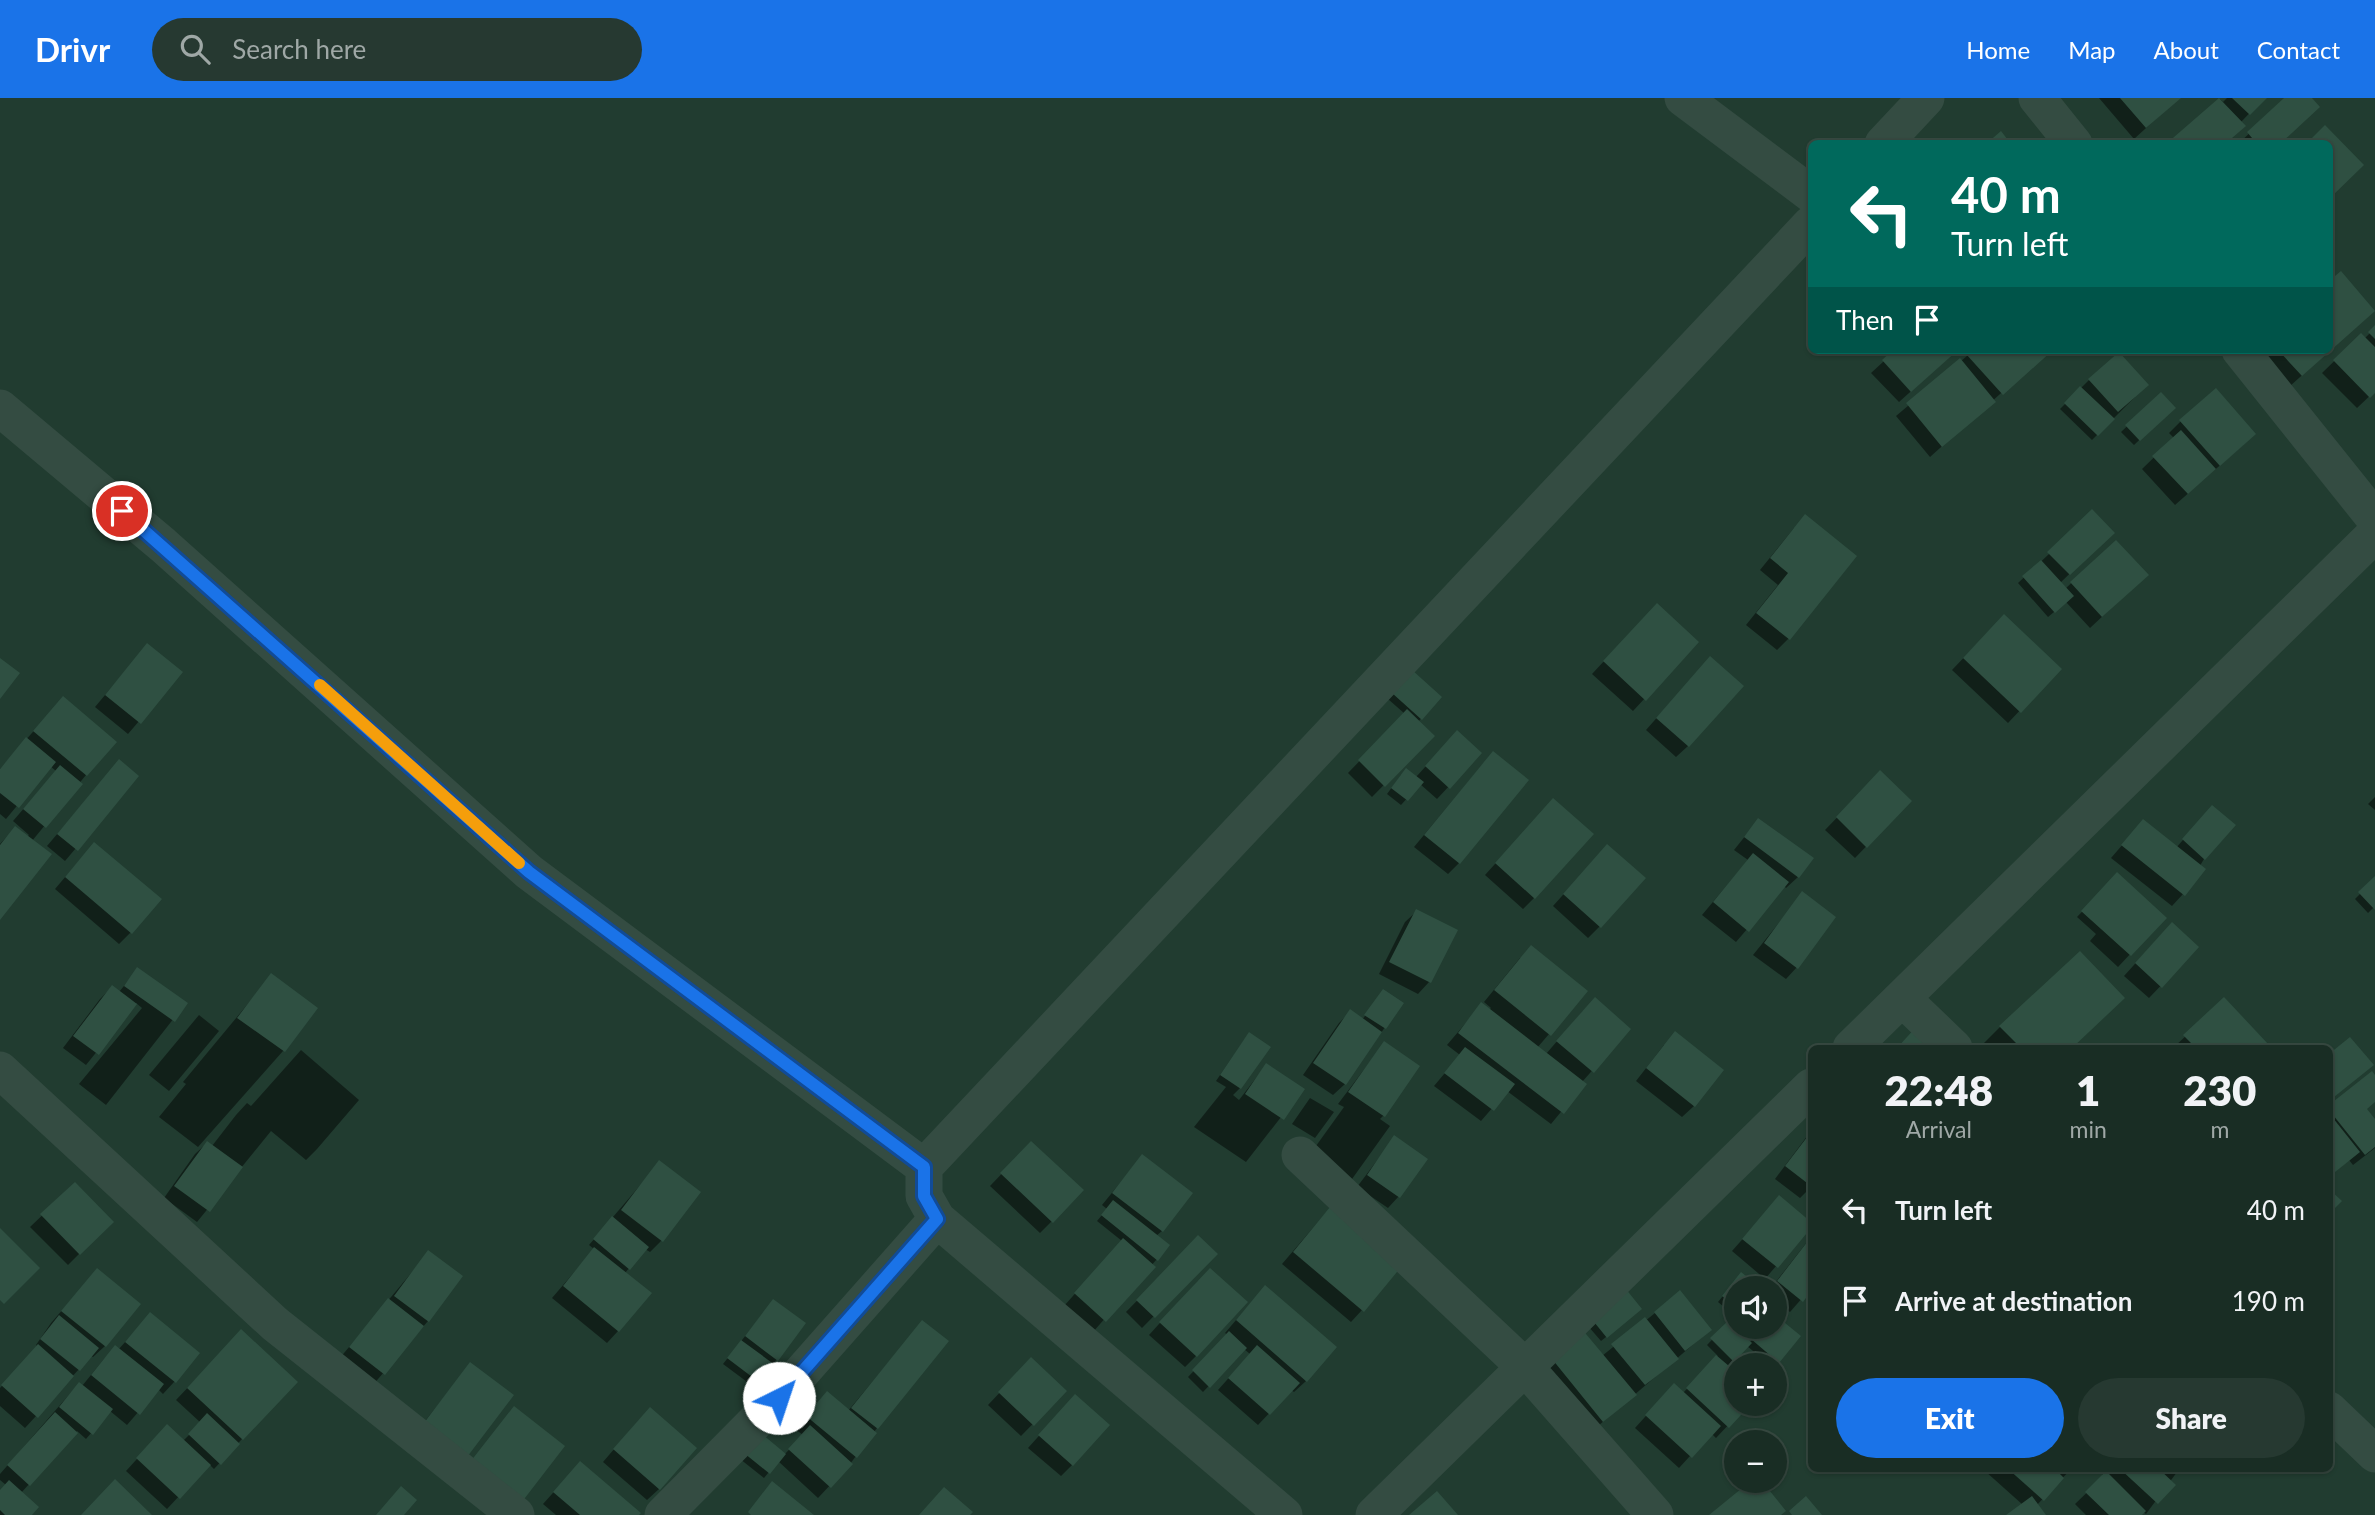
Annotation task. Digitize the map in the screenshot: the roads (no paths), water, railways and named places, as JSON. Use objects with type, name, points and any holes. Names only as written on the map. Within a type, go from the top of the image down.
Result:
[{"type":"street","points":[[1683,98],[1808,192]]},
{"type":"street","points":[[1887,140],[1926,98]]},
{"type":"street","points":[[2037,98],[2071,140]]},
{"type":"street","points":[[1284,1515],[937,1219],[924,1196],[924,1167],[1808,227]]},
{"type":"street","points":[[2242,354],[2375,519]]},
{"type":"street","points":[[0,408],[163,545],[529,872],[924,1167]]},
{"type":"street","points":[[1854,1045],[2375,534]]},
{"type":"street","points":[[1902,998],[1951,1045]]},
{"type":"street","points":[[0,1070],[275,1324],[516,1515]]},
{"type":"street","points":[[1374,1515],[1808,1090]]},
{"type":"street","points":[[1300,1155],[1525,1367],[1654,1515]]},
{"type":"street","points":[[663,1515],[779,1398],[937,1219]]},
{"type":"street","points":[[2333,1414],[2375,1454]]}]
